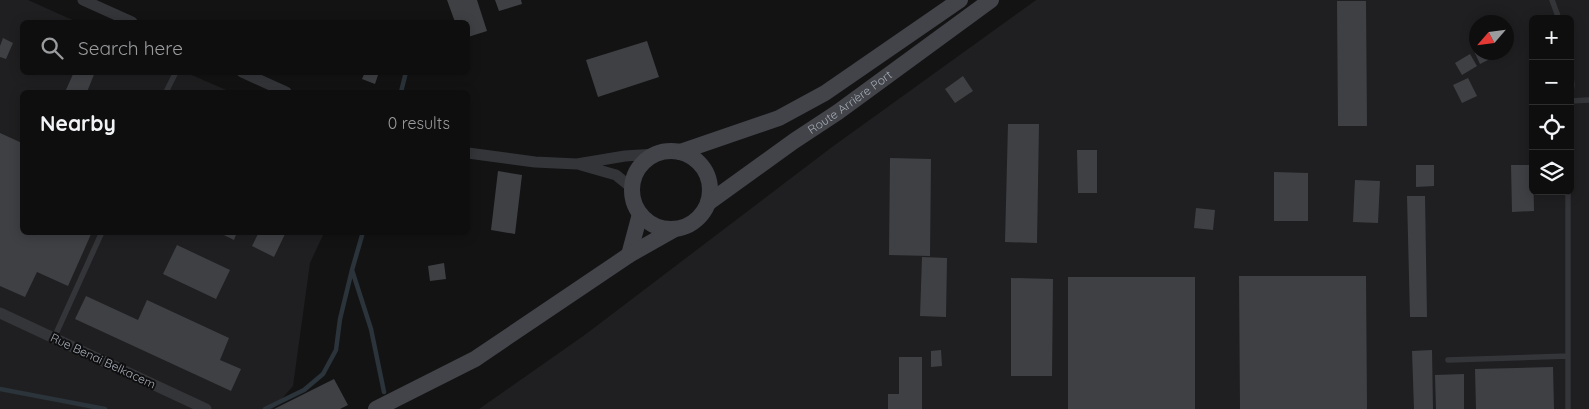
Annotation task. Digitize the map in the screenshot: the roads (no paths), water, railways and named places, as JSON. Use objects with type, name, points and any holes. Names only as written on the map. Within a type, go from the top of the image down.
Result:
[{"type":"street","points":[[83,0],[128,20]]},
{"type":"street","name":"Route Arrière Port","points":[[708,203],[838,112],[991,0]]},
{"type":"street","name":"Route Arrière Port","points":[[680,152],[779,118],[825,93],[954,2]]},
{"type":"street","points":[[249,75],[282,90]]},
{"type":"street","points":[[470,153],[534,162],[577,164],[625,156],[656,154],[668,151],[680,152],[702,166],[708,178],[710,190],[708,203],[703,213],[686,227],[675,229],[662,228],[650,223],[640,214],[635,206],[632,188],[634,178],[639,168],[656,154]]},
{"type":"street","points":[[577,164],[616,175],[632,188]]},
{"type":"street","points":[[629,255],[640,214]]},
{"type":"street","points":[[376,409],[475,358],[629,255],[675,229]]},
{"type":"street","name":"Rue Benai Belkacem","points":[[0,313],[206,409]]},
{"type":"lane","points":[[1552,0],[1557,15]]},
{"type":"lane","points":[[167,90],[174,75]]},
{"type":"lane","points":[[1574,100],[1589,100]]},
{"type":"lane","points":[[1568,195],[1568,409]]},
{"type":"lane","points":[[54,338],[101,235]]},
{"type":"lane","points":[[1448,360],[1568,356]]},
{"type":"waterway","points":[[402,90],[405,75]]},
{"type":"waterway","points":[[362,235],[352,270],[371,329],[384,392]]},
{"type":"waterway","points":[[265,409],[304,390],[323,374],[336,350],[340,319],[352,270]]},
{"type":"waterway","points":[[0,389],[105,409]]}]
